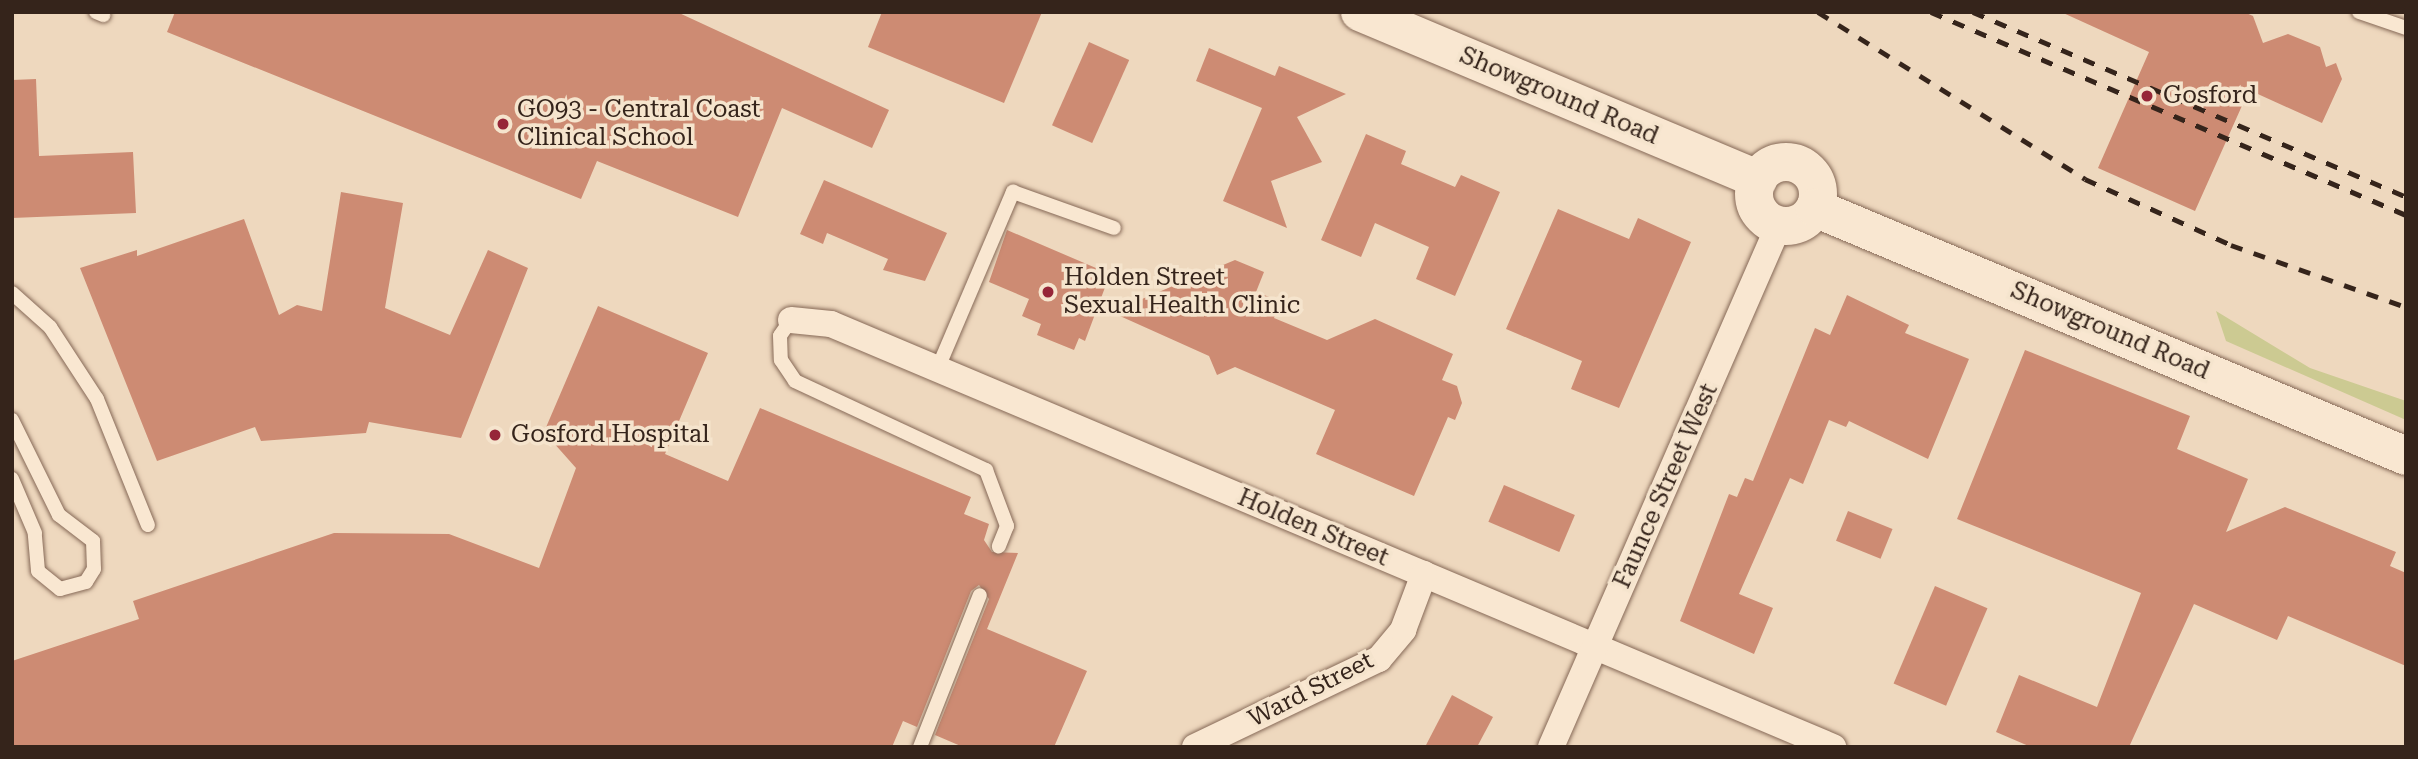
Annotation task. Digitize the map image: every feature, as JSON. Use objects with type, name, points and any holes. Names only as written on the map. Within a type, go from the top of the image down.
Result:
[{"type":"street","name":"Showground Road","points":[[1366,13],[1758,179]]},
{"type":"street","points":[[1784,162],[1805,168],[1817,186],[1815,208],[1800,223],[1779,225],[1757,207],[1758,179],[1784,162]]},
{"type":"street","name":"Showground Road","points":[[1815,208],[2406,456]]},
{"type":"street","name":"Faunce Street West","points":[[1551,747],[1779,225]]},
{"type":"street","name":"Holden Street","points":[[790,320],[831,324],[1597,645],[1833,747]]},
{"type":"street","name":"Ward Street","points":[[1195,747],[1379,659],[1403,630],[1424,574]]},
{"type":"lane","points":[[2359,12],[2406,28]]},
{"type":"lane","points":[[937,370],[1013,192],[1114,228]]},
{"type":"lane","points":[[12,293],[50,327],[97,399],[148,525]]},
{"type":"lane","points":[[790,320],[780,336],[781,360],[795,381],[985,470],[1007,526],[999,546]]},
{"type":"lane","points":[[12,420],[59,515],[93,541],[94,569],[86,582],[60,589],[42,576],[35,533],[12,478]]},
{"type":"lane","points":[[920,747],[980,595]]},
{"type":"shaded area","points":[[2216,311],[2310,368],[2406,401],[2406,420],[2226,341]]},
{"type":"building","name":"GO93 - Central Coast Clinical School","points":[[175,12],[677,12],[889,110],[872,148],[782,108],[738,217],[597,161],[581,199],[167,32]]},
{"type":"building","points":[[882,12],[1042,12],[1004,103],[868,47]]},
{"type":"building","points":[[2061,12],[2244,12],[2253,16],[2263,43],[2288,34],[2320,47],[2326,67],[2336,63],[2342,79],[2322,123],[2249,90],[2195,211],[2098,168],[2149,52]]},
{"type":"building","points":[[1089,42],[1129,60],[1092,143],[1052,125]]},
{"type":"building","points":[[1209,48],[1275,76],[1279,66],[1346,94],[1297,117],[1322,162],[1271,181],[1287,228],[1223,201],[1262,108],[1196,81]]},
{"type":"building","points":[[36,79],[39,156],[133,152],[136,213],[12,218],[12,80]]},
{"type":"building","points":[[1366,134],[1406,151],[1401,164],[1455,187],[1461,175],[1500,192],[1455,296],[1416,279],[1429,247],[1375,223],[1361,257],[1321,240]]},
{"type":"building","points":[[824,180],[947,233],[925,281],[883,270],[888,259],[827,233],[823,244],[800,234]]},
{"type":"building","points":[[341,192],[403,203],[385,308],[450,335],[488,250],[528,268],[461,438],[369,422],[366,433],[261,441],[255,427],[157,461],[80,268],[137,250],[137,256],[244,219],[279,315],[297,305],[322,311]]},
{"type":"building","points":[[1558,209],[1629,239],[1638,218],[1691,242],[1619,408],[1571,389],[1582,361],[1506,329]]},
{"type":"building","points":[[1007,230],[1110,274],[1085,341],[1079,338],[1074,350],[1037,335],[1041,324],[1022,316],[1029,299],[989,282]]},
{"type":"building","points":[[1235,260],[1264,272],[1256,292],[1280,301],[1274,318],[1327,340],[1375,319],[1453,354],[1442,380],[1457,386],[1462,403],[1455,420],[1448,417],[1414,496],[1316,454],[1335,410],[1235,367],[1217,375],[1209,356],[1111,312]]},
{"type":"building","points":[[1847,295],[1909,325],[1905,333],[1969,359],[1928,459],[1849,421],[1846,427],[1829,420],[1803,484],[1790,478],[1739,594],[1773,608],[1754,654],[1680,621],[1729,494],[1737,497],[1745,478],[1753,481],[1815,328],[1830,335]]},
{"type":"building","points":[[598,306],[708,353],[665,454],[728,481],[760,408],[971,497],[964,514],[989,524],[984,540],[992,552],[1018,553],[987,629],[1087,671],[1054,747],[963,747],[935,735],[989,599],[979,585],[971,591],[917,727],[903,721],[892,747],[12,747],[12,661],[139,619],[133,601],[334,533],[449,534],[539,568],[576,468],[544,432]]},
{"type":"building","points":[[2025,350],[2190,416],[2177,449],[2248,479],[2226,532],[2285,507],[2396,552],[2390,566],[2406,573],[2406,666],[2288,616],[2277,640],[2194,604],[2129,747],[2031,747],[1996,732],[2019,675],[2097,707],[2141,593],[1957,519]]},
{"type":"building","points":[[1504,485],[1575,515],[1559,552],[1488,522]]},
{"type":"building","points":[[1848,511],[1893,529],[1881,559],[1836,541]]},
{"type":"building","points":[[1935,586],[1987,608],[1946,706],[1894,684]]},
{"type":"building","points":[[1452,695],[1493,717],[1477,747],[1425,747]]},
{"type":"railway","points":[[1818,12],[2085,179],[2231,245],[2406,307]]},
{"type":"railway","points":[[1931,12],[2406,215]]},
{"type":"railway","points":[[1973,12],[2406,197]]},
{"type":"place","name":"Gosford","points":[[2147,96]]},
{"type":"place","name":"GO93 - Central Coast Clinical School","points":[[503,124]]},
{"type":"place","name":"Holden Street Sexual Health Clinic","points":[[1048,292]]},
{"type":"place","name":"Gosford Hospital","points":[[495,435]]}]
